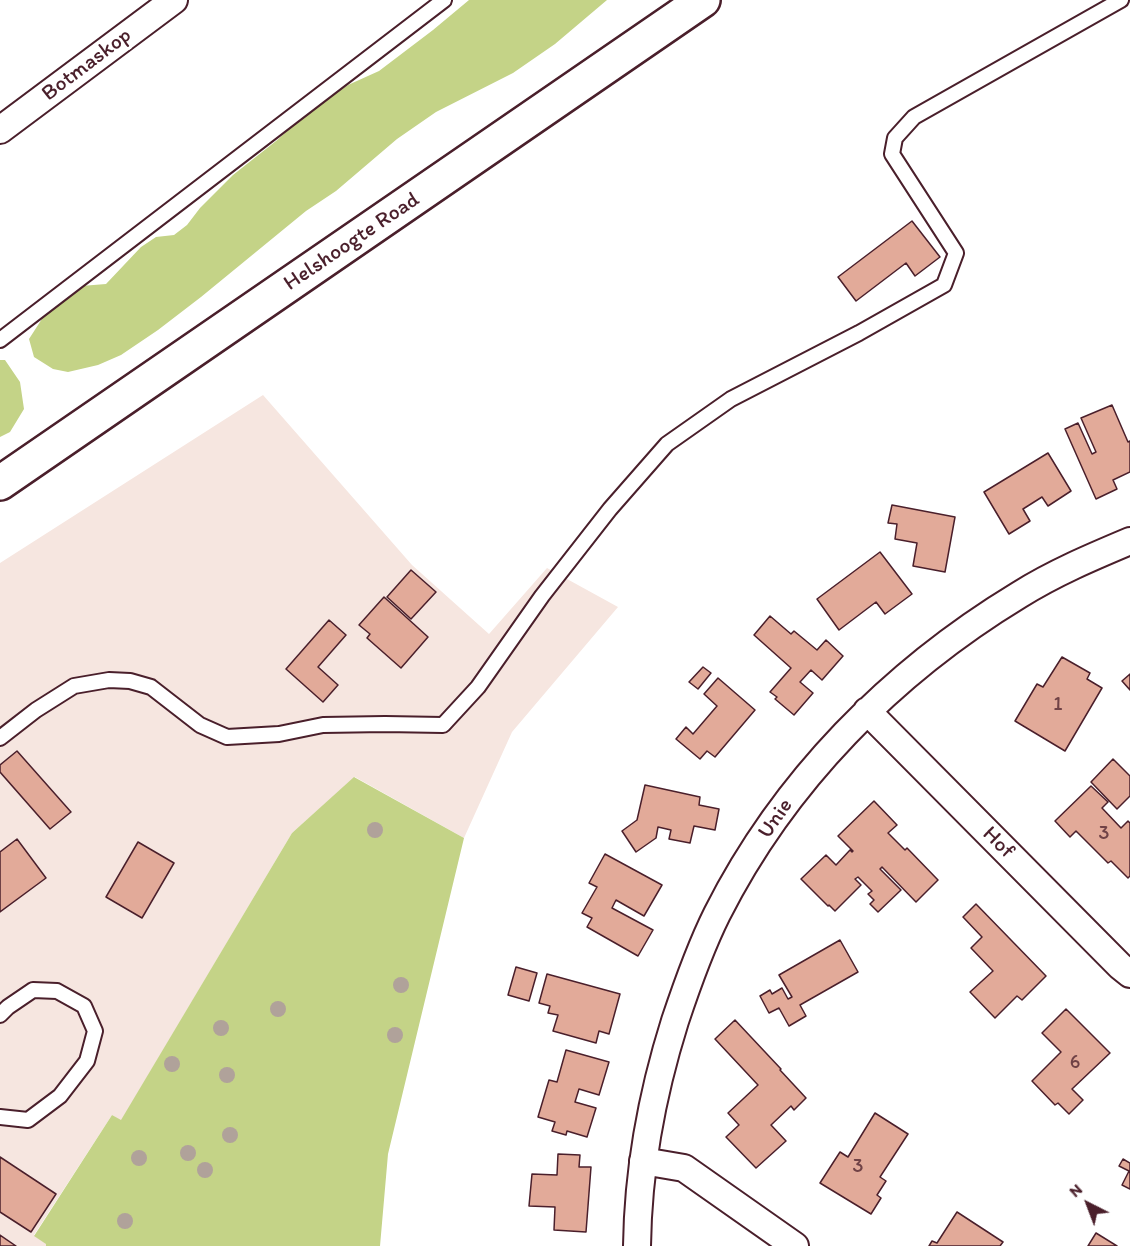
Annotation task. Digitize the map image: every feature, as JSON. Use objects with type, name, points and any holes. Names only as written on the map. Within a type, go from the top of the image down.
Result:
[{"type":"main road","name":"Helshoogte Road","points":[[0,483],[703,0]]},
{"type":"street","name":"Botmaskop","points":[[0,130],[174,0]]},
{"type":"street","name":"Unie","points":[[637,1246],[643,1161],[653,1101],[664,1055],[689,978],[717,914],[752,852],[785,804],[828,751],[867,711],[914,669],[948,643],[1019,595],[1071,567],[1130,541]]},
{"type":"street","name":"Hof","points":[[867,711],[1130,974]]},
{"type":"street","points":[[643,1161],[684,1168],[795,1246]]},
{"type":"lane","points":[[0,340],[444,0]]},
{"type":"lane","points":[[0,738],[36,710],[74,686],[109,680],[130,681],[151,687],[200,725],[227,737],[279,734],[323,725],[442,725],[478,687],[549,588],[610,509],[666,444],[731,399],[859,333],[944,285],[956,253],[892,154],[895,138],[914,117],[1121,0]]},
{"type":"lane","points":[[1127,0],[1130,5]]},
{"type":"lane","points":[[0,1015],[33,990],[57,991],[84,1006],[94,1031],[87,1061],[60,1096],[28,1120],[0,1116]]},
{"type":"shaded area","points":[[263,395],[412,565],[489,634],[547,568],[618,607],[512,732],[464,838],[355,777],[292,833],[121,1121],[112,1115],[34,1235],[47,1244],[46,1246],[0,1246],[0,563]]},
{"type":"green space","points":[[469,0],[607,0],[555,44],[513,73],[436,112],[397,139],[336,191],[306,211],[201,297],[121,355],[98,365],[68,372],[53,369],[34,357],[29,339],[47,311],[81,286],[106,284],[141,247],[156,237],[174,235],[187,225],[200,208],[233,175],[307,113],[348,85],[379,71]]},
{"type":"green space","points":[[0,360],[5,360],[20,382],[24,409],[10,432],[0,437]]},
{"type":"green space","points":[[354,777],[464,838],[388,1154],[380,1246],[46,1246],[34,1236],[112,1115],[121,1120],[292,833]]},
{"type":"building","points":[[912,221],[940,257],[915,276],[906,263],[856,301],[838,277]]},
{"type":"building","points":[[1112,405],[1128,442],[1130,441],[1130,472],[1113,480],[1117,489],[1096,499],[1065,429],[1078,423],[1092,454],[1096,452],[1081,418]]},
{"type":"building","points":[[1048,453],[1071,491],[1048,506],[1042,497],[1023,509],[1030,521],[1009,534],[984,492]]},
{"type":"building","points":[[892,505],[955,517],[945,572],[913,566],[917,543],[895,539],[897,524],[888,523]]},
{"type":"building","points":[[880,552],[912,594],[885,614],[876,602],[839,630],[817,599]]},
{"type":"building","points":[[411,570],[436,592],[411,619],[387,597]]},
{"type":"building","points":[[384,597],[428,637],[401,668],[367,638],[370,634],[359,625]]},
{"type":"building","points":[[770,616],[791,634],[794,631],[817,650],[826,640],[843,656],[822,680],[811,670],[800,682],[813,693],[794,715],[770,692],[791,668],[754,635]]},
{"type":"building","points":[[329,620],[346,635],[318,667],[338,685],[323,702],[286,669]]},
{"type":"building","points":[[1062,657],[1090,673],[1087,679],[1102,688],[1065,751],[1015,721],[1037,684],[1043,687]]},
{"type":"building","points":[[703,667],[711,673],[698,689],[689,682]]},
{"type":"building","points":[[1130,674],[1130,690],[1122,681]]},
{"type":"building","points":[[718,678],[755,710],[715,757],[707,751],[700,759],[676,739],[686,727],[693,734],[717,706],[704,694]]},
{"type":"building","points":[[17,751],[71,812],[50,829],[0,772],[0,765]]},
{"type":"building","points":[[1113,759],[1130,776],[1130,796],[1117,809],[1091,782]]},
{"type":"building","points":[[645,785],[700,797],[699,805],[719,809],[715,830],[694,826],[690,843],[669,839],[671,830],[658,827],[656,838],[636,852],[622,831],[637,820]]},
{"type":"building","points":[[1091,786],[1108,802],[1102,808],[1121,828],[1128,821],[1130,823],[1130,876],[1128,878],[1111,861],[1108,863],[1076,831],[1070,837],[1055,821]]},
{"type":"building","points":[[874,801],[897,825],[888,833],[905,850],[907,848],[938,880],[916,902],[882,867],[880,869],[901,890],[878,912],[870,904],[874,900],[868,894],[872,891],[858,877],[855,879],[861,885],[835,911],[801,879],[826,855],[836,865],[850,850],[853,851],[838,836]]},
{"type":"building","points":[[17,839],[46,878],[0,912],[0,852]]},
{"type":"building","points":[[138,842],[174,863],[142,918],[106,897]]},
{"type":"building","points":[[605,854],[662,885],[644,916],[616,900],[612,908],[653,930],[638,956],[587,927],[592,918],[582,913],[597,887],[589,883]]},
{"type":"building","points":[[976,904],[1046,976],[1022,1000],[1017,996],[995,1018],[970,992],[993,971],[971,948],[982,937],[963,917]]},
{"type":"building","points":[[840,940],[858,972],[800,1005],[806,1016],[789,1026],[779,1008],[769,1013],[760,996],[770,990],[772,994],[782,988],[788,999],[792,997],[779,975]]},
{"type":"building","points":[[516,967],[537,973],[529,1001],[508,995]]},
{"type":"building","points":[[547,974],[620,994],[609,1034],[599,1031],[596,1043],[553,1031],[558,1015],[548,1013],[550,1006],[539,1003]]},
{"type":"building","points":[[1066,1009],[1110,1053],[1072,1089],[1083,1100],[1069,1114],[1058,1103],[1055,1105],[1032,1081],[1061,1052],[1042,1033]]},
{"type":"building","points":[[735,1020],[806,1098],[794,1110],[791,1106],[771,1125],[786,1141],[756,1168],[726,1137],[739,1125],[728,1113],[758,1085],[715,1039]]},
{"type":"building","points":[[566,1050],[609,1062],[599,1095],[579,1089],[575,1102],[596,1108],[587,1137],[567,1131],[566,1135],[552,1131],[555,1122],[538,1117],[549,1080],[557,1082]]},
{"type":"building","points":[[875,1113],[908,1134],[880,1177],[886,1181],[877,1195],[881,1198],[871,1214],[820,1183],[840,1152],[848,1157]]},
{"type":"building","points":[[558,1154],[580,1155],[579,1167],[591,1167],[586,1232],[554,1230],[555,1207],[529,1206],[532,1174],[557,1175]]},
{"type":"building","points":[[0,1157],[56,1194],[31,1232],[0,1212]]},
{"type":"building","points":[[1123,1159],[1130,1163],[1130,1189],[1122,1185],[1129,1171],[1119,1166]]},
{"type":"building","points":[[957,1212],[1003,1242],[1000,1246],[929,1246],[932,1241],[937,1243]]},
{"type":"building","points":[[1096,1233],[1117,1246],[1088,1246]]},
{"type":"building","points":[[0,1235],[16,1246],[0,1246]]}]
